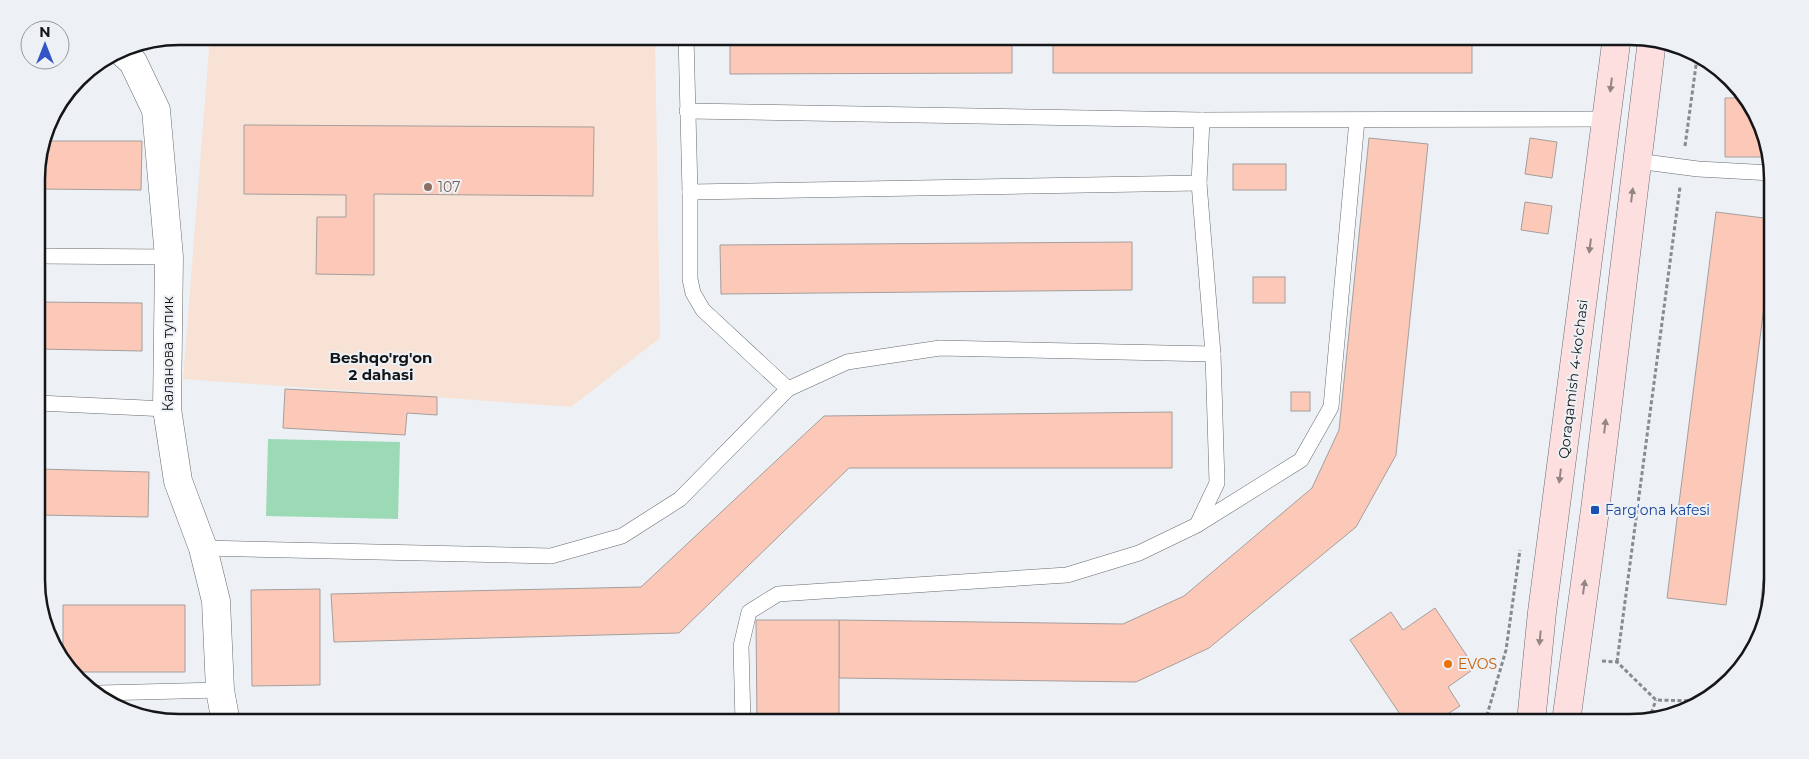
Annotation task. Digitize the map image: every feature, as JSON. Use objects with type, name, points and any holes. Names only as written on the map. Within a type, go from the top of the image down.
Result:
[{"type":"main road","name":"Qoraqamish 4-ko'chasi","points":[[1531,714],[1542,612],[1616,45]]},
{"type":"main road","points":[[1567,714],[1595,510],[1651,47]]},
{"type":"street","name":"Каланова тупик","points":[[126,56],[132,62],[156,110],[169,257],[167,409],[178,481],[203,548],[216,601],[220,690],[224,714]]},
{"type":"lane","points":[[686,45],[690,279],[693,293],[703,310],[788,389]]},
{"type":"lane","points":[[687,111],[1202,120],[1606,119]]},
{"type":"lane","points":[[1197,525],[1217,483],[1214,354],[1199,183],[1202,120]]},
{"type":"lane","points":[[743,714],[741,646],[749,612],[778,594],[1067,575],[1139,553],[1197,525],[1301,460],[1331,407],[1356,120]]},
{"type":"lane","points":[[1637,161],[1764,172]]},
{"type":"lane","points":[[690,192],[1199,183]]},
{"type":"lane","points":[[45,256],[169,257]]},
{"type":"lane","points":[[203,548],[550,556],[622,536],[680,499],[788,389],[847,362],[940,348],[1214,354]]},
{"type":"lane","points":[[45,403],[167,409]]},
{"type":"lane","points":[[107,693],[220,690]]},
{"type":"path","points":[[1618,662],[1696,63]]},
{"type":"path","points":[[1593,660],[1618,662],[1656,700],[1687,701]]},
{"type":"path","points":[[1652,712],[1656,700]]},
{"type":"shaded area","name":"107","points":[[209,45],[655,45],[660,338],[571,407],[183,379]]},
{"type":"green space","points":[[268,439],[400,442],[398,519],[266,516]]},
{"type":"building","points":[[730,45],[1012,45],[1012,73],[730,74]]},
{"type":"building","points":[[1053,45],[1472,45],[1472,73],[1053,73]]},
{"type":"building","points":[[1725,98],[1736,98],[1757,136],[1762,157],[1725,157]]},
{"type":"building","points":[[244,125],[594,127],[593,196],[374,194],[374,275],[316,274],[317,217],[346,217],[346,195],[244,194]]},
{"type":"building","points":[[1369,138],[1428,144],[1396,455],[1356,527],[1209,648],[1136,682],[839,678],[839,620],[1123,624],[1184,596],[1312,488],[1339,430]]},
{"type":"building","points":[[1530,138],[1557,142],[1552,178],[1525,174]]},
{"type":"building","points":[[51,141],[142,141],[141,190],[45,189],[46,161]]},
{"type":"building","points":[[1233,164],[1286,164],[1286,190],[1233,190]]},
{"type":"building","points":[[1525,202],[1552,206],[1548,234],[1521,230]]},
{"type":"building","points":[[1716,212],[1764,218],[1764,307],[1726,605],[1667,598]]},
{"type":"building","points":[[1132,242],[1132,290],[721,294],[720,245]]},
{"type":"building","points":[[1253,277],[1285,277],[1285,303],[1253,303]]},
{"type":"building","points":[[45,302],[142,303],[142,351],[45,349]]},
{"type":"building","points":[[285,389],[437,397],[437,415],[407,413],[405,435],[283,428]]},
{"type":"building","points":[[1291,392],[1310,392],[1310,411],[1291,411]]},
{"type":"building","points":[[1172,412],[1172,468],[849,468],[679,633],[334,642],[331,594],[641,587],[824,416]]},
{"type":"building","points":[[45,469],[149,472],[148,517],[45,515]]},
{"type":"building","points":[[320,589],[320,685],[252,686],[251,590]]},
{"type":"building","points":[[63,605],[185,605],[185,672],[82,672],[63,646]]},
{"type":"building","points":[[1435,608],[1475,668],[1448,687],[1460,706],[1448,714],[1400,714],[1350,640],[1391,612],[1403,630]]},
{"type":"building","points":[[756,620],[839,620],[839,714],[757,714]]},
{"type":"place","name":"107","points":[[428,187]]},
{"type":"place","name":"Farg‘ona kafesi","points":[[1595,510]]},
{"type":"place","name":"EVOS","points":[[1448,664]]},
{"type":"district","name":"Beshqo'rg'on 2 dahasi","points":[[381,366]]}]
